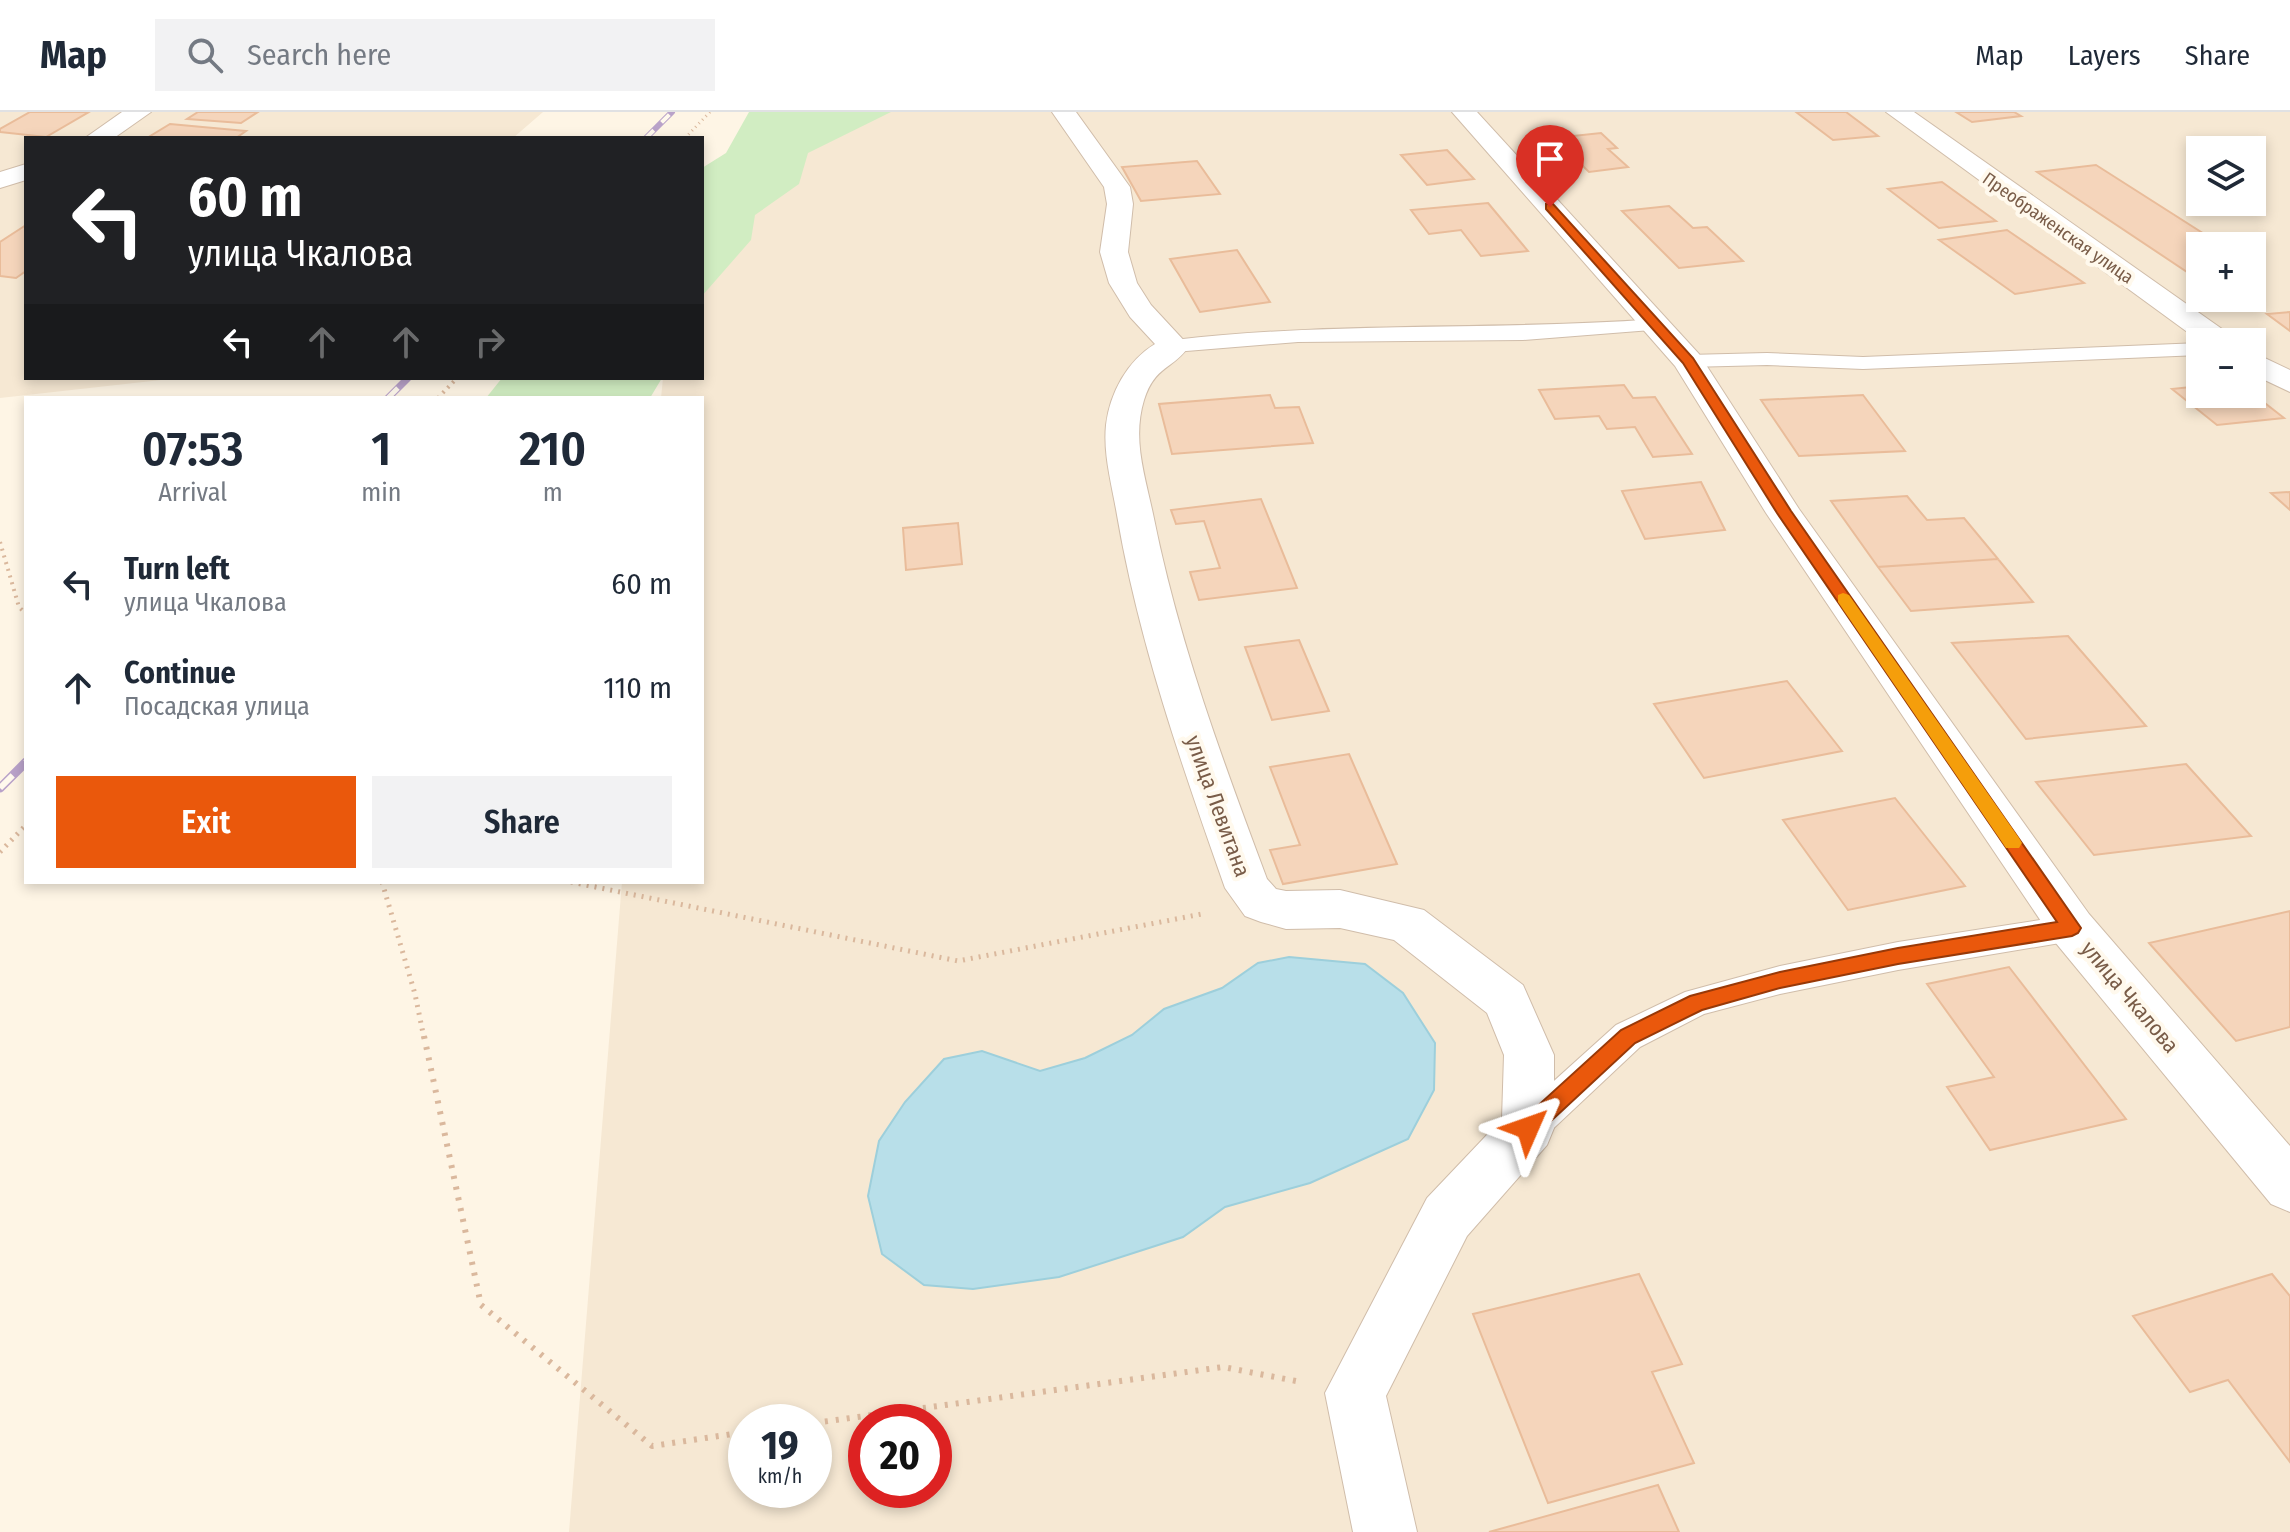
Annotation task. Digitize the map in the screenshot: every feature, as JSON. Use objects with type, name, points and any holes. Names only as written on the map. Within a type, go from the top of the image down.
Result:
[{"type":"street","points":[[100,136],[139,112]]},
{"type":"street","points":[[1064,112],[1090,152],[1113,176],[1119,195],[1120,217],[1114,238],[1118,266],[1127,292],[1145,319],[1174,346]]},
{"type":"street","name":"улица Чкалова","points":[[1464,112],[1688,361],[1784,513],[2072,928],[2290,1186]]},
{"type":"street","name":"Преображенская улица","points":[[1898,112],[2201,328]]},
{"type":"street","points":[[0,180],[24,173]]},
{"type":"street","name":"улица Левитана","points":[[1174,346],[1155,355],[1140,372],[1130,396],[1122,441],[1144,560],[1188,724],[1248,888],[1261,903],[1286,910],[1340,909],[1407,924],[1506,1000],[1529,1055],[1528,1128]]},
{"type":"street","points":[[2266,369],[2290,383]]},
{"type":"street","points":[[1385,1532],[1355,1393],[1447,1217],[1528,1128]]},
{"type":"lane","points":[[1174,346],[1236,337],[1506,334],[1657,325]]},
{"type":"lane","points":[[1688,361],[1863,363],[2186,350]]},
{"type":"lane","points":[[1528,1128],[1628,1036],[1697,1002],[1780,980],[1898,956],[2072,928]]},
{"type":"path","points":[[687,136],[710,112]]},
{"type":"path","points":[[440,396],[455,380]]},
{"type":"path","points":[[0,542],[19,607],[24,612]]},
{"type":"path","points":[[0,852],[24,827]]},
{"type":"path","points":[[383,884],[415,994],[481,1305],[652,1446],[728,1435]]},
{"type":"path","points":[[581,884],[958,961],[1261,903]]},
{"type":"path","points":[[832,1421],[1223,1367],[1355,1393]]},
{"type":"shaded area","points":[[0,112],[543,112],[515,136],[24,136],[24,380],[161,380],[0,398]]},
{"type":"shaded area","points":[[783,112],[2290,112],[2290,1532],[569,1532],[622,884],[704,884],[704,396],[661,396],[663,380],[704,380],[704,203]]},
{"type":"green space","points":[[749,112],[891,112],[808,153],[799,184],[755,215],[751,240],[704,294],[704,167],[726,153]]},
{"type":"green space","points":[[500,380],[661,380],[651,396],[488,396]]},
{"type":"water","points":[[1289,957],[1365,964],[1403,993],[1435,1043],[1434,1090],[1408,1139],[1310,1183],[1225,1207],[1183,1237],[1059,1277],[973,1289],[924,1285],[882,1254],[868,1196],[879,1141],[905,1102],[944,1059],[982,1051],[1040,1071],[1085,1058],[1132,1035],[1164,1009],[1222,988],[1258,963]]},
{"type":"building","points":[[30,112],[89,112],[48,136],[0,132],[0,129]]},
{"type":"building","points":[[198,112],[258,112],[241,123],[187,119]]},
{"type":"building","points":[[1796,112],[1846,112],[1878,136],[1833,140]]},
{"type":"building","points":[[1956,112],[2014,112],[2021,116],[1972,122]]},
{"type":"building","points":[[170,124],[246,131],[239,136],[150,136]]},
{"type":"building","points":[[1601,133],[1617,148],[1608,149],[1628,167],[1589,172],[1554,138]]},
{"type":"building","points":[[1447,150],[1474,179],[1427,185],[1401,155]]},
{"type":"building","points":[[1197,161],[1220,194],[1141,201],[1122,167]]},
{"type":"building","points":[[2096,165],[2201,232],[2186,232],[2186,271],[2037,172]]},
{"type":"building","points":[[1942,182],[1996,221],[1939,228],[1888,189]]},
{"type":"building","points":[[1488,203],[1528,251],[1481,256],[1461,230],[1429,234],[1411,210]]},
{"type":"building","points":[[1669,206],[1693,228],[1707,227],[1743,261],[1679,268],[1622,211]]},
{"type":"building","points":[[24,226],[24,272],[16,278],[0,276],[0,242]]},
{"type":"building","points":[[2007,230],[2084,283],[2015,294],[1939,240]]},
{"type":"building","points":[[1237,250],[1270,302],[1200,312],[1170,259]]},
{"type":"building","points":[[2290,312],[2290,331],[2267,314]]},
{"type":"building","points":[[1624,385],[1633,398],[1655,397],[1692,454],[1653,457],[1635,427],[1607,429],[1599,416],[1555,419],[1539,390]]},
{"type":"building","points":[[2186,388],[2186,400],[2172,389]]},
{"type":"building","points":[[1270,395],[1275,408],[1299,407],[1313,443],[1172,454],[1159,404]]},
{"type":"building","points":[[1863,395],[1905,451],[1799,456],[1761,400]]},
{"type":"building","points":[[2266,404],[2284,418],[2217,425],[2196,408],[2266,408]]},
{"type":"building","points":[[1701,482],[1725,530],[1645,539],[1622,491]]},
{"type":"building","points":[[2290,492],[2290,510],[2271,493]]},
{"type":"building","points":[[1907,496],[1927,520],[1964,518],[1998,559],[1878,567],[1831,501]]},
{"type":"building","points":[[1261,499],[1297,588],[1199,600],[1190,572],[1220,568],[1204,521],[1176,524],[1171,510]]},
{"type":"building","points":[[958,523],[962,564],[906,570],[903,528]]},
{"type":"building","points":[[1998,559],[2033,602],[1911,611],[1878,567]]},
{"type":"building","points":[[2068,636],[2146,726],[2026,739],[1952,643]]},
{"type":"building","points":[[1299,640],[1329,711],[1272,720],[1245,647]]},
{"type":"building","points":[[1787,681],[1842,751],[1704,778],[1654,704]]},
{"type":"building","points":[[1349,754],[1397,864],[1283,884],[1270,850],[1300,845],[1270,767]]},
{"type":"building","points":[[2186,764],[2251,836],[2094,855],[2036,782]]},
{"type":"building","points":[[1895,798],[1965,886],[1848,910],[1783,820]]},
{"type":"building","points":[[2290,911],[2290,1027],[2236,1041],[2149,943]]},
{"type":"building","points":[[2009,967],[2126,1119],[1990,1150],[1947,1087],[1994,1077],[1927,984]]},
{"type":"building","points":[[1639,1274],[1682,1364],[1652,1372],[1694,1463],[1548,1503],[1473,1314]]},
{"type":"building","points":[[2272,1274],[2290,1296],[2290,1462],[2228,1380],[2190,1392],[2133,1316]]},
{"type":"building","points":[[1658,1485],[1679,1532],[1489,1532]]},
{"type":"railway","points":[[648,136],[672,112]]},
{"type":"railway","points":[[390,396],[406,380]]},
{"type":"railway","points":[[0,788],[24,764]]},
{"type":"slow traffic","points":[[1843,598],[2013,843]]},
{"type":"route","points":[[1528,1128],[1628,1036],[1697,1002],[1780,980],[1898,956],[2072,928],[1784,513],[1688,361],[1550,207]]}]
